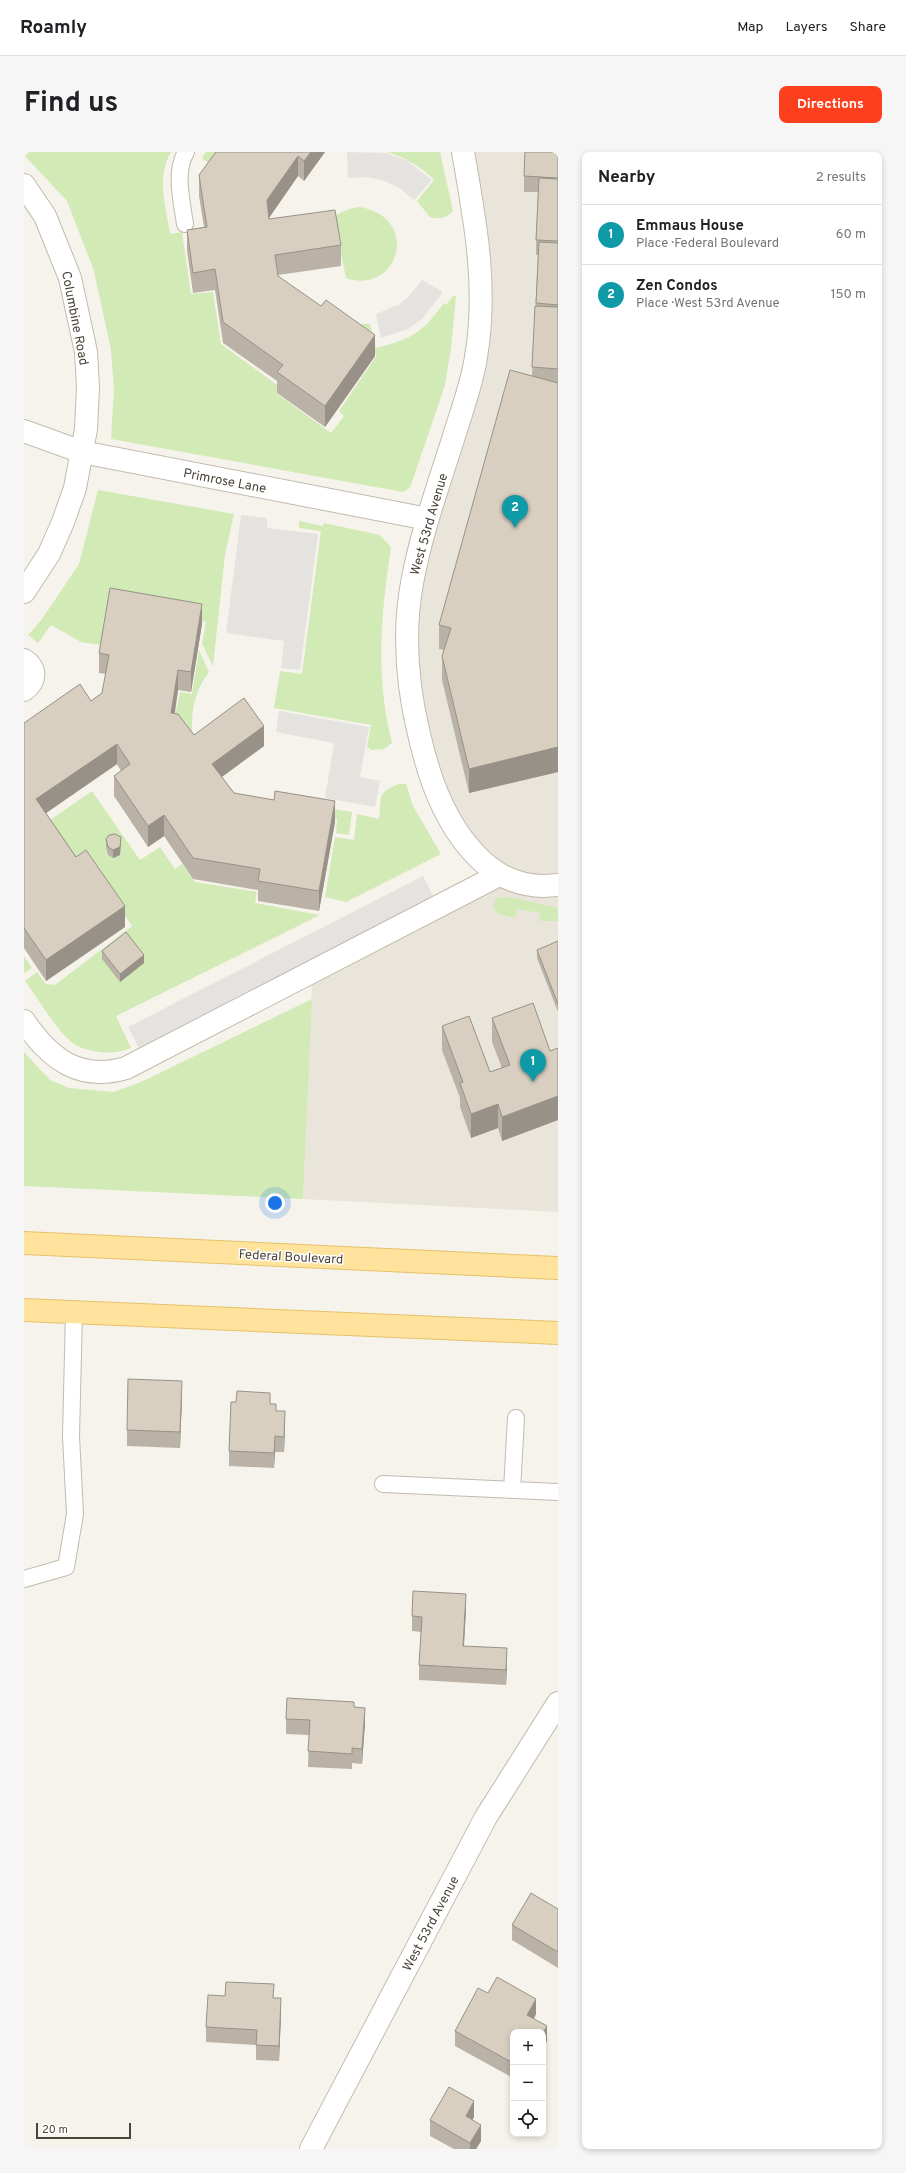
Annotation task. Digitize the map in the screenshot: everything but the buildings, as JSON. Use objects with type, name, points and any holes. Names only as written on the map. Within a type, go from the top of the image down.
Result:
[{"type":"main road","name":"Federal Boulevard","points":[[24,1243],[558,1268]]},
{"type":"main road","points":[[24,1310],[558,1333]]},
{"type":"street","name":"West 53rd Avenue","points":[[463,152],[477,227],[481,267],[481,307],[476,357],[470,382],[428,519],[412,583],[408,622],[407,661],[414,714],[431,780],[448,818],[466,846],[484,864],[498,875],[521,883],[538,886],[558,885]]},
{"type":"street","name":"Columbine Road","points":[[24,185],[45,216],[70,278],[86,352],[88,387],[86,429],[75,488],[64,522],[49,554],[24,592]]},
{"type":"street","name":"Primrose Lane","points":[[24,431],[82,452],[428,519]]},
{"type":"street","points":[[24,660],[31,665],[34,673],[32,682],[24,690]]},
{"type":"street","points":[[24,1021],[45,1049],[66,1064],[94,1072],[121,1070],[139,1063],[498,875]]},
{"type":"street","name":"West 53rd Avenue","points":[[311,2149],[486,1817],[558,1703]]},
{"type":"lane","points":[[185,224],[180,189],[182,158],[186,152]]},
{"type":"lane","points":[[24,1579],[66,1567],[75,1514],[71,1436],[74,1312]]},
{"type":"lane","points":[[512,1490],[516,1418]]},
{"type":"lane","points":[[383,1484],[558,1492]]},
{"type":"shaded area","points":[[347,152],[385,153],[406,160],[432,180],[414,200],[398,187],[382,180],[365,177],[348,178]]},
{"type":"shaded area","points":[[472,152],[558,152],[558,1212],[303,1199],[312,982],[515,875],[478,844],[442,786],[421,711],[415,661],[420,584],[486,369],[491,313]]},
{"type":"shaded area","points":[[422,280],[443,292],[422,319],[408,329],[381,338],[376,314],[400,304],[409,296]]},
{"type":"shaded area","points":[[241,515],[267,518],[267,528],[318,534],[300,670],[281,668],[284,641],[226,633]]},
{"type":"shaded area","points":[[279,711],[369,727],[360,777],[380,781],[375,807],[325,798],[334,743],[276,732]]},
{"type":"shaded area","points":[[423,876],[443,915],[148,1066],[128,1027]]},
{"type":"green space","points":[[24,152],[171,152],[166,162],[164,172],[163,192],[170,234],[182,232],[191,294],[213,292],[221,344],[280,387],[276,393],[331,433],[344,416],[339,411],[377,355],[367,347],[362,324],[370,324],[376,348],[388,345],[408,338],[422,328],[444,303],[446,305],[453,296],[456,296],[451,348],[445,385],[410,488],[403,492],[111,439],[114,389],[111,350],[94,271],[67,201],[24,155]]},
{"type":"green space","points":[[206,152],[227,152],[215,168],[202,158]]},
{"type":"green space","points":[[387,152],[440,152],[453,211],[449,215],[443,217],[430,217],[417,201],[434,180],[412,163]]},
{"type":"green space","points":[[359,207],[378,213],[391,224],[396,238],[396,253],[390,266],[380,276],[365,280],[346,278],[334,219],[341,212]]},
{"type":"green space","points":[[98,490],[234,514],[225,555],[213,666],[202,644],[206,622],[108,606],[101,645],[81,642],[51,625],[38,643],[28,635],[42,619],[79,564]]},
{"type":"green space","points":[[299,521],[323,526],[324,523],[380,535],[391,547],[382,621],[381,645],[383,693],[392,743],[384,749],[371,750],[367,747],[371,725],[274,708],[280,671],[302,674],[321,531],[299,528]]},
{"type":"green space","points":[[199,650],[209,672],[200,687],[194,703],[192,720],[193,739],[172,732],[180,692],[192,694]]},
{"type":"green space","points":[[399,784],[406,784],[413,806],[441,854],[346,902],[325,897],[335,837],[354,840],[357,814],[379,819],[383,793]]},
{"type":"green space","points":[[92,791],[140,860],[160,847],[175,869],[182,864],[195,882],[257,892],[255,903],[320,915],[116,1016],[131,1048],[114,1052],[98,1052],[74,1044],[54,1023],[25,981],[37,972],[46,984],[55,985],[132,926],[87,862],[78,869],[46,823]]},
{"type":"green space","points":[[239,797],[283,801],[352,812],[349,835],[336,833],[337,819],[272,808],[235,811]]},
{"type":"green space","points":[[511,897],[558,908],[558,921],[539,921],[541,913],[517,909],[515,918],[499,914],[493,908],[496,898]]},
{"type":"green space","points":[[24,956],[32,968],[24,973]]},
{"type":"green space","points":[[312,999],[303,1199],[24,1186],[24,1052],[50,1080],[69,1088],[114,1092],[141,1082]]},
{"type":"place","name":"Zen Condos","points":[[515,528]]},
{"type":"place","name":"Emmaus House","points":[[533,1082]]}]
